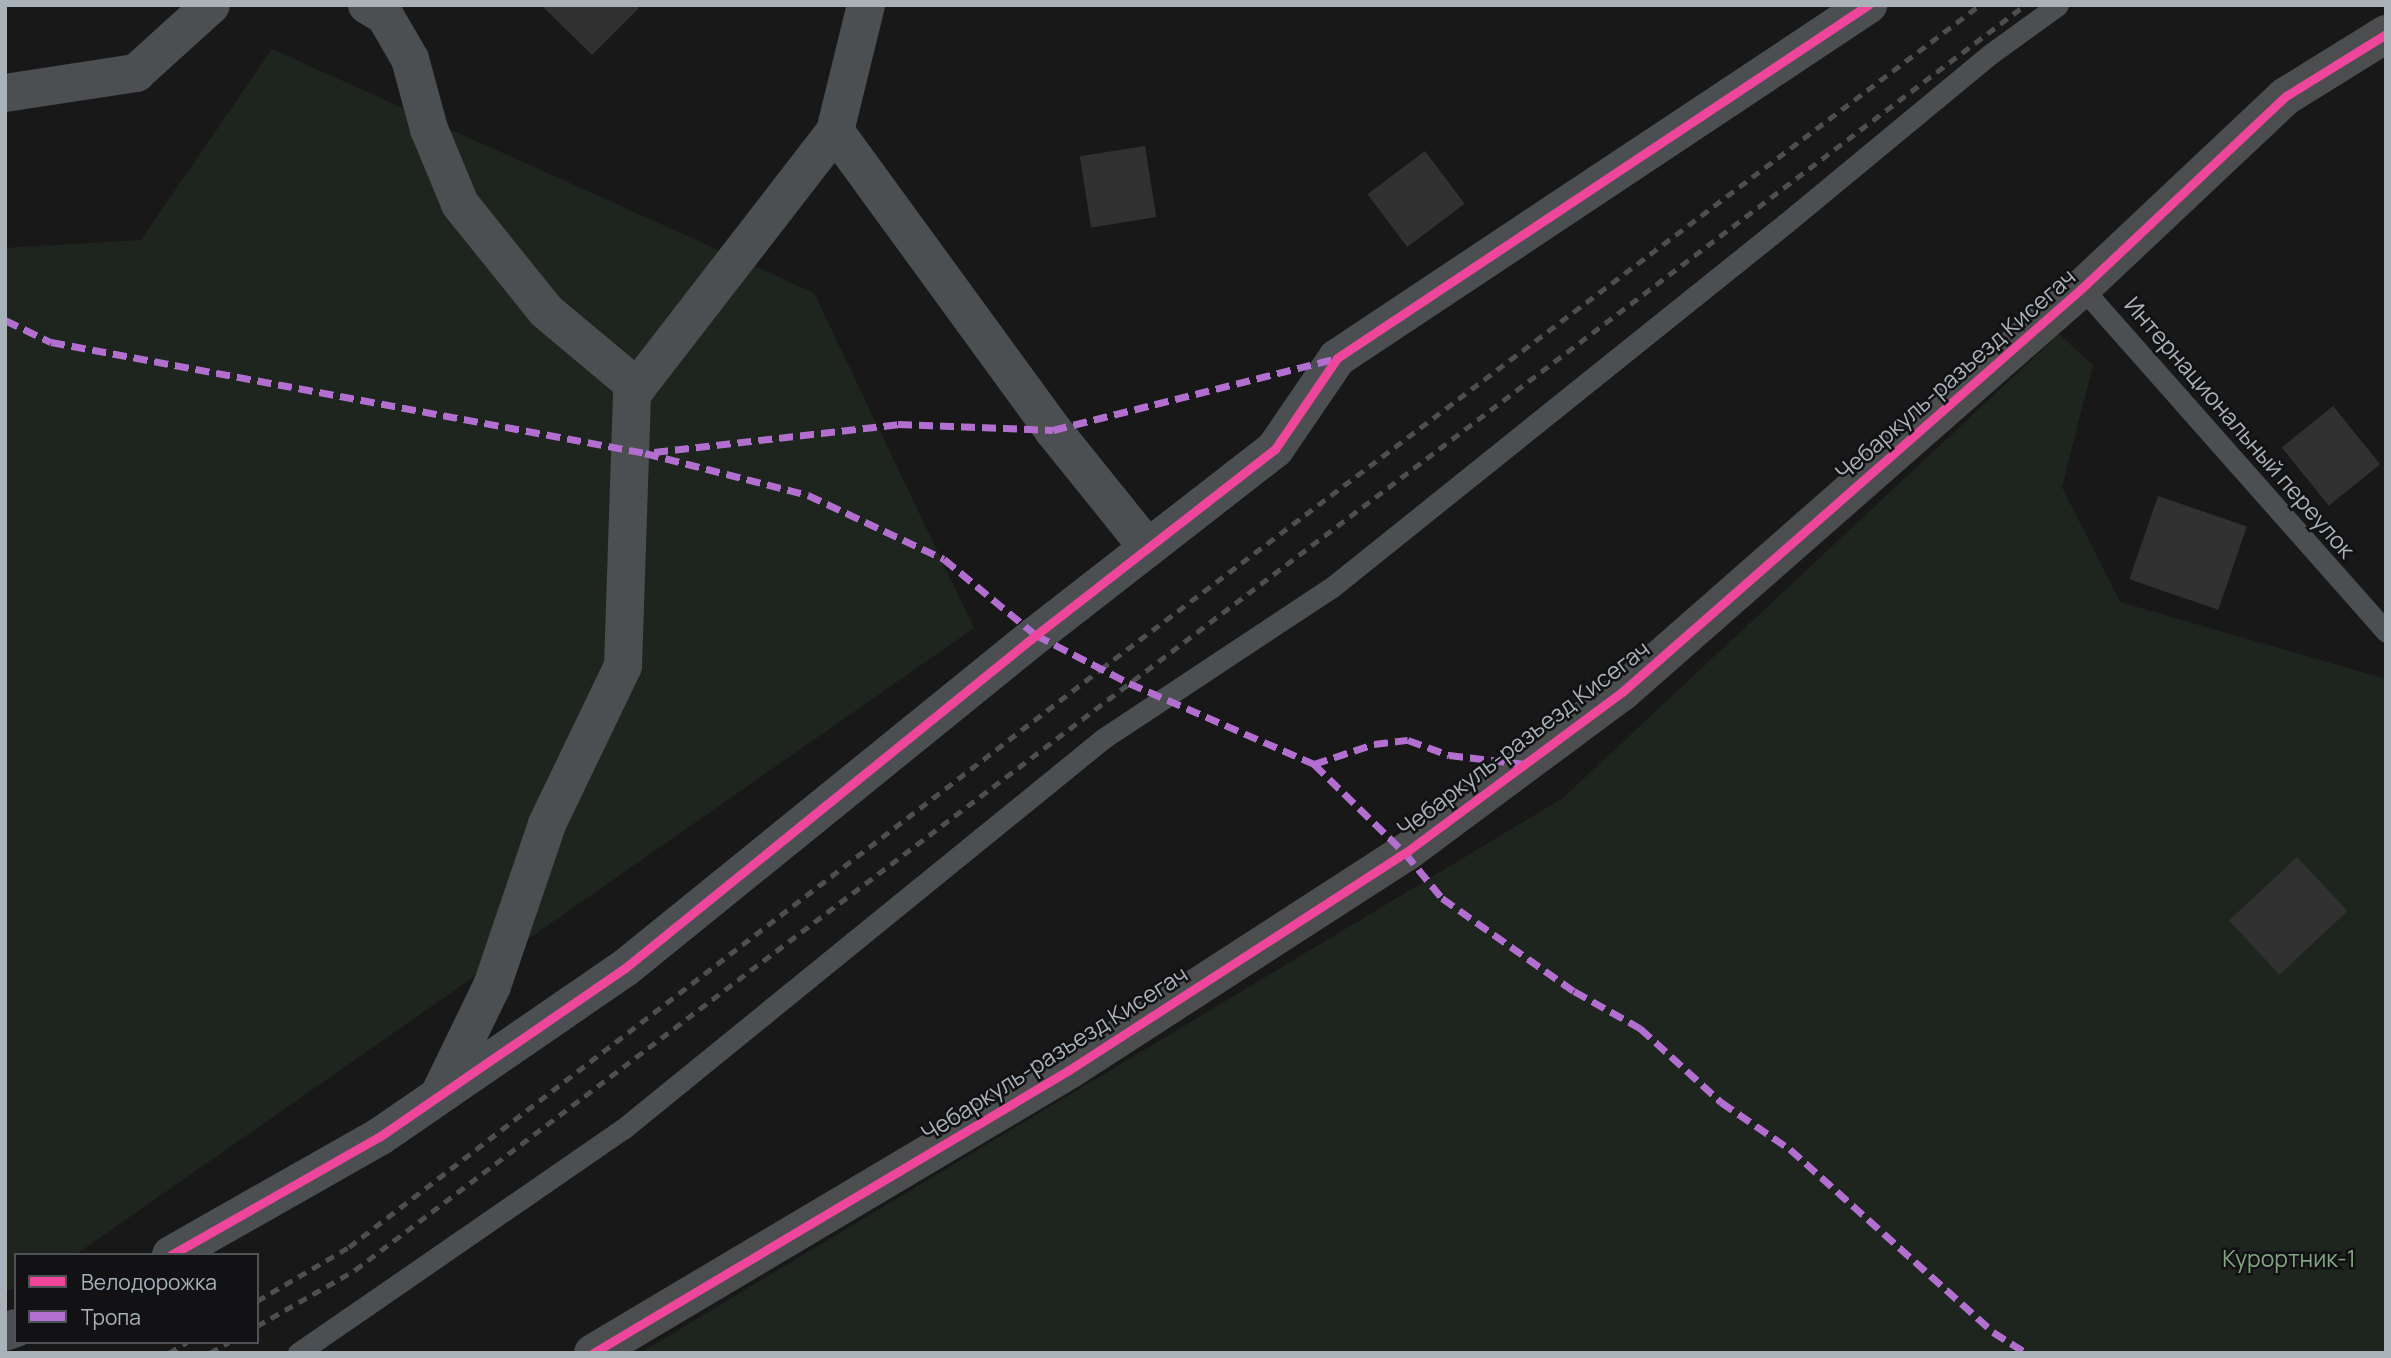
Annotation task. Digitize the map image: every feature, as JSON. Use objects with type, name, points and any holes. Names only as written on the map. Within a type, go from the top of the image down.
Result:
[{"type":"street","points":[[5,93],[136,73],[211,5]]},
{"type":"street","points":[[438,1097],[492,986],[547,824],[623,666],[632,394],[835,131],[866,5]]},
{"type":"street","points":[[176,1253],[379,1137],[625,968],[1147,547],[1275,449],[1337,358],[1868,5]]},
{"type":"street","points":[[376,11],[410,59],[429,129],[460,204],[546,311],[637,387]]},
{"type":"street","name":"Чебаркуль-разъезд Кисегач","points":[[593,1353],[1069,1070],[1405,853],[1622,692],[2082,288],[2286,96],[2386,34]]},
{"type":"street","points":[[835,131],[1053,430],[1147,547]]},
{"type":"lane","points":[[298,1353],[623,1129],[1104,738],[1331,587],[1786,223],[1989,55],[2058,5]]},
{"type":"lane","name":"Интернациональный переулок","points":[[2082,288],[2386,632]]},
{"type":"green space","points":[[272,49],[814,293],[974,628],[78,1253],[14,1253],[14,1289],[5,1291],[5,248],[141,240]]},
{"type":"green space","name":"Курортник-1","points":[[2059,334],[2093,365],[2062,487],[2120,602],[2386,679],[2386,1353],[640,1353],[1563,798]]},
{"type":"building","points":[[541,5],[637,5],[639,8],[592,55]]},
{"type":"building","points":[[1145,146],[1156,217],[1091,227],[1080,156]]},
{"type":"building","points":[[1425,151],[1465,204],[1407,247],[1367,194]]},
{"type":"building","points":[[2333,406],[2380,464],[2329,506],[2282,448]]},
{"type":"building","points":[[2158,496],[2247,527],[2218,610],[2129,579]]},
{"type":"building","points":[[2297,857],[2347,911],[2279,975],[2229,920]]},
{"type":"railway","points":[[259,1300],[349,1247],[1101,669],[1980,5]]},
{"type":"railway","points":[[259,1325],[355,1270],[2025,5]]},
{"type":"railway","points":[[169,1353],[184,1344]]},
{"type":"railway","points":[[210,1353],[226,1344]]},
{"type":"marked path","points":[[5,320],[51,342],[645,453],[808,495],[944,559],[1036,635],[1129,683],[1314,764],[1405,853],[1442,898],[1574,991],[1640,1028],[1721,1102],[1790,1149],[1993,1332],[2027,1353]]},
{"type":"marked path","points":[[654,452],[898,424],[1053,430],[1337,358]]},
{"type":"marked path","points":[[1314,764],[1374,744],[1408,740],[1449,755],[1524,764]]},
{"type":"cycle path","points":[[175,1253],[379,1137],[625,968],[1036,635],[1275,449],[1337,358],[1868,5]]},
{"type":"cycle path","points":[[593,1353],[1069,1070],[1405,853],[1622,692],[2082,288],[2286,96],[2386,34]]}]
